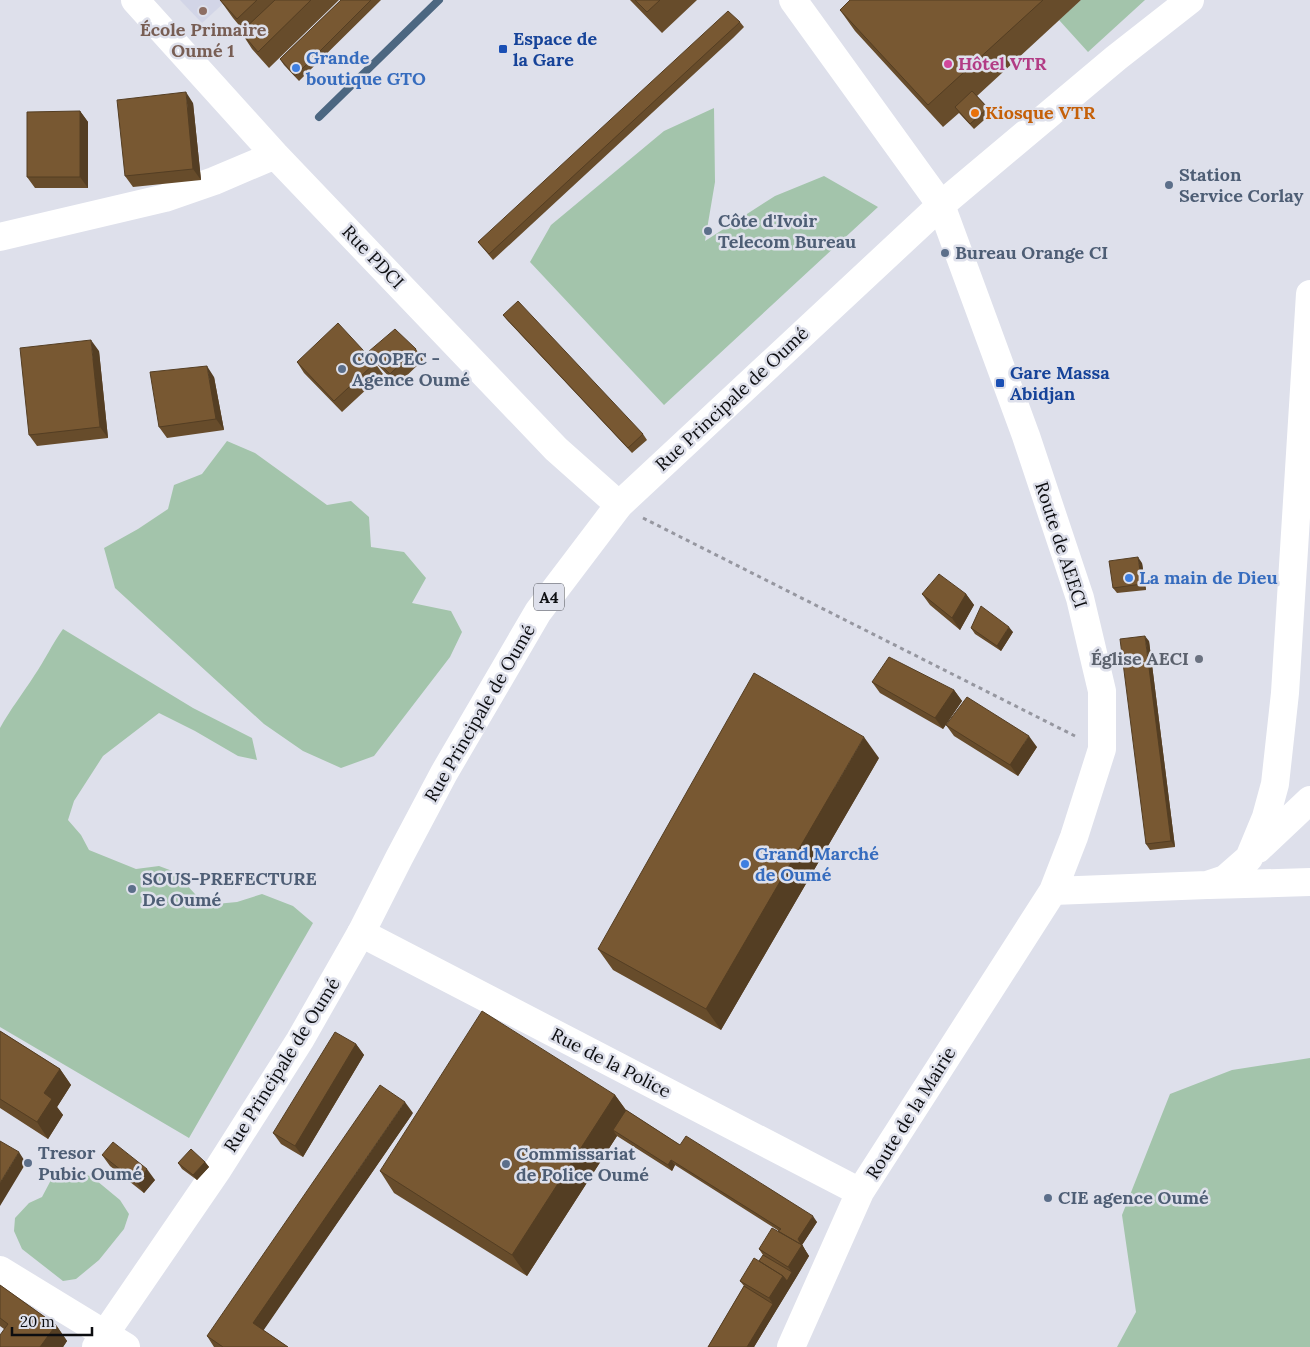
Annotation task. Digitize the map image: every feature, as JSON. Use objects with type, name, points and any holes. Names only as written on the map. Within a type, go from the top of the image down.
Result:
[{"type":"street","name":"Rue PDCI","points":[[135,0],[275,155],[556,449],[618,505]]},
{"type":"street","name":"Route de AEECI","points":[[793,0],[941,205],[1026,436],[1080,598],[1102,691],[1102,750],[1078,828],[1052,891]]},
{"type":"street","name":"Rue Principale de Oumé","points":[[109,1343],[300,1040],[361,933],[398,858],[444,773],[538,612],[618,505],[941,205],[1116,58],[1190,0]]},
{"type":"street","points":[[0,237],[164,198],[214,181],[275,155]]},
{"type":"street","points":[[1248,858],[1266,817],[1275,784],[1281,732],[1310,294]]},
{"type":"street","points":[[1207,885],[1225,879],[1310,800]]},
{"type":"street","points":[[1052,891],[1310,882]]},
{"type":"street","name":"Route de la Mairie","points":[[791,1347],[860,1192],[1052,891]]},
{"type":"street","name":"Rue de la Police","points":[[361,933],[860,1192]]},
{"type":"street","points":[[0,1270],[109,1343]]},
{"type":"path","points":[[618,505],[1102,750]]},
{"type":"shaded area","name":"École Primaire Oumé 1","points":[[180,0],[227,0],[202,23]]},
{"type":"green space","points":[[1081,0],[1145,0],[1088,52],[1059,20]]},
{"type":"green space","points":[[714,108],[715,182],[705,241],[775,196],[824,176],[878,207],[664,405],[530,262],[551,225],[664,131]]},
{"type":"green space","points":[[227,441],[255,453],[327,505],[351,501],[369,517],[371,547],[404,552],[426,578],[412,603],[451,611],[462,632],[450,657],[374,756],[341,768],[303,751],[264,724],[115,588],[104,548],[168,509],[174,485],[202,474]]},
{"type":"green space","points":[[63,629],[193,708],[252,738],[257,760],[238,756],[159,713],[103,756],[74,801],[68,820],[81,835],[89,850],[136,869],[159,866],[175,872],[205,905],[237,902],[262,894],[293,906],[313,923],[189,1138],[0,1027],[0,728]]},
{"type":"green space","points":[[1310,1058],[1310,1347],[1117,1347],[1136,1312],[1122,1215],[1170,1094],[1232,1070]]},
{"type":"green space","points":[[70,1173],[91,1176],[120,1200],[129,1214],[124,1229],[99,1260],[76,1279],[63,1281],[22,1249],[14,1231],[15,1218],[29,1203],[42,1197],[51,1180]]},
{"type":"building","points":[[220,0],[257,0],[237,19]]},
{"type":"building","points":[[275,0],[311,0],[258,52],[241,32]]},
{"type":"building","points":[[341,0],[371,0],[295,76],[280,59]]},
{"type":"building","points":[[635,0],[660,0],[647,12]]},
{"type":"building","name":"Hôtel VTR","points":[[850,0],[1043,0],[928,105],[840,10]]},
{"type":"building","points":[[728,11],[740,22],[489,254],[478,242]]},
{"type":"building","name":"Kiosque VTR","points":[[972,91],[988,108],[970,124],[955,107]]},
{"type":"building","points":[[186,92],[193,169],[125,176],[117,100]]},
{"type":"building","points":[[80,111],[80,177],[27,177],[27,112]]},
{"type":"building","points":[[518,301],[643,434],[628,448],[503,315]]},
{"type":"building","points":[[338,323],[375,363],[334,401],[297,362]]},
{"type":"building","points":[[395,329],[416,349],[390,374],[368,352]]},
{"type":"building","points":[[91,340],[100,427],[29,435],[20,348]]},
{"type":"building","points":[[207,366],[216,419],[159,427],[150,372]]},
{"type":"building","name":"La main de Dieu","points":[[1138,557],[1142,584],[1113,588],[1109,561]]},
{"type":"building","points":[[939,574],[966,594],[952,618],[922,594]]},
{"type":"building","points":[[981,606],[1009,627],[997,646],[971,628]]},
{"type":"building","points":[[1145,636],[1171,841],[1146,844],[1120,639]]},
{"type":"building","points":[[889,657],[954,690],[935,718],[872,682]]},
{"type":"building","name":"Grand Marché de Oumé","points":[[754,673],[864,737],[706,1009],[598,949]]},
{"type":"building","points":[[967,697],[1029,736],[1010,765],[946,725]]},
{"type":"building","name":"Commissariat de Police Oumé","points":[[482,1011],[615,1095],[512,1255],[380,1171]]},
{"type":"building","points":[[0,1031],[60,1069],[44,1093],[52,1099],[37,1122],[0,1099]]},
{"type":"building","points":[[335,1032],[356,1044],[295,1146],[273,1133]]},
{"type":"building","points":[[380,1085],[405,1102],[253,1323],[288,1347],[223,1347],[207,1336]]},
{"type":"building","points":[[626,1110],[680,1145],[686,1136],[813,1216],[798,1239],[801,1245],[778,1231],[781,1229],[671,1160],[668,1165],[613,1130]]},
{"type":"building","points":[[0,1141],[19,1152],[0,1183]]},
{"type":"building","points":[[113,1142],[147,1169],[136,1182],[102,1155]]},
{"type":"building","points":[[191,1149],[205,1162],[193,1175],[178,1163]]},
{"type":"building","points":[[772,1228],[802,1245],[788,1267],[759,1249]]},
{"type":"building","points":[[763,1255],[792,1272],[787,1281],[783,1276],[759,1261]]},
{"type":"building","points":[[754,1258],[783,1276],[769,1298],[740,1281]]},
{"type":"building","points":[[0,1285],[56,1325],[40,1347],[0,1347],[0,1335],[8,1324],[0,1318]]},
{"type":"building","points":[[744,1286],[773,1304],[747,1347],[708,1347]]},
{"type":"waterway","points":[[319,117],[439,0]]},
{"type":"place","name":"École Primaire Oumé 1","points":[[203,11]]},
{"type":"place","name":"Espace de la Gare","points":[[503,49]]},
{"type":"place","name":"Hôtel VTR","points":[[948,64]]},
{"type":"place","name":"Grande boutique GTO","points":[[296,68]]},
{"type":"place","name":"Kiosque VTR","points":[[975,113]]},
{"type":"place","name":"Station Service Corlay","points":[[1169,185]]},
{"type":"place","name":"Côte d'Ivoir Telecom Bureau","points":[[708,231]]},
{"type":"place","name":"Bureau Orange CI","points":[[945,253]]},
{"type":"place","name":"COOPEC - Agence Oumé","points":[[342,369]]},
{"type":"place","name":"Gare Massa Abidjan","points":[[1000,383]]},
{"type":"place","name":"La main de Dieu","points":[[1129,578]]},
{"type":"place","name":"Église AECI","points":[[1199,659]]},
{"type":"place","name":"Grand Marché de Oumé","points":[[745,864]]},
{"type":"place","name":"SOUS-PREFECTURE De Oumé","points":[[132,889]]},
{"type":"place","name":"Tresor Pubic Oumé","points":[[28,1163]]},
{"type":"place","name":"Commissariat de Police Oumé","points":[[506,1164]]},
{"type":"place","name":"CIE agence Oumé","points":[[1048,1198]]}]
